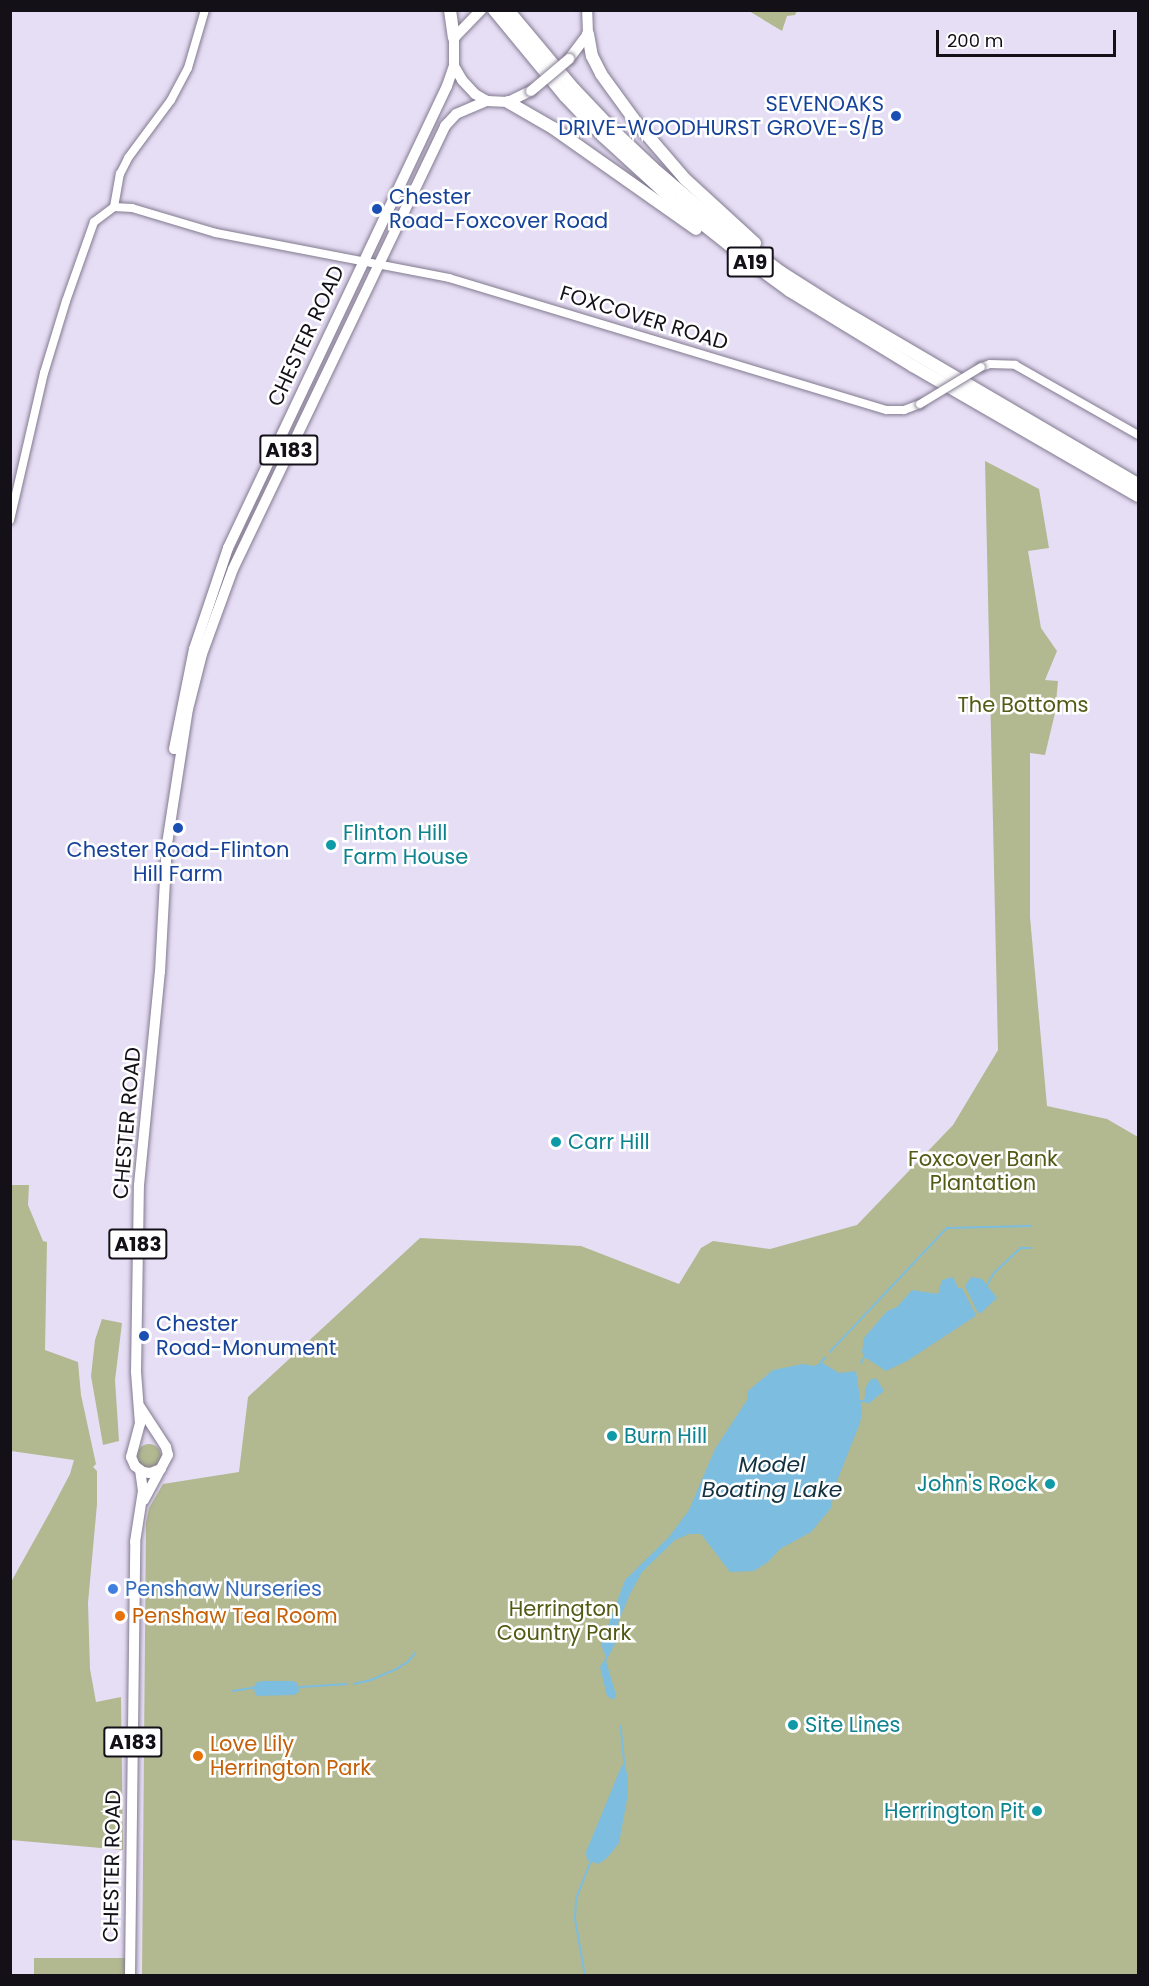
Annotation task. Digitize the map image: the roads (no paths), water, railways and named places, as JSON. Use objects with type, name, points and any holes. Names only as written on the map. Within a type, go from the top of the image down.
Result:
[{"type":"highway","points":[[450,10],[454,38]]},
{"type":"highway","name":"A19","points":[[494,10],[566,96],[645,176],[707,229],[790,291],[913,366],[1138,496]]},
{"type":"highway","name":"A19","points":[[508,10],[574,89],[653,168],[729,233],[781,272],[836,307],[1138,484]]},
{"type":"highway","name":"A19","points":[[588,34],[592,56],[601,74],[636,122],[685,179],[762,249],[836,307]]},
{"type":"highway","points":[[508,102],[553,128],[749,267],[790,291]]},
{"type":"main road","points":[[481,10],[454,38],[454,66],[468,87],[487,101],[508,102],[531,91],[569,59],[588,34],[588,11]]},
{"type":"main road","name":"CHESTER ROAD","points":[[161,1440],[139,1405],[136,1372],[139,1185],[160,972],[170,780],[180,708],[194,649],[212,589],[253,491],[447,86],[454,66]]},
{"type":"main road","name":"CHESTER ROAD","points":[[168,838],[188,709],[202,654],[222,598],[296,435],[380,267],[445,126],[456,114],[487,101]]},
{"type":"main road","name":"A183","points":[[138,1441],[139,1405]]},
{"type":"main road","points":[[147,1437],[161,1440],[168,1455],[161,1469],[150,1473],[140,1470],[131,1457],[132,1449],[138,1441],[147,1437]]},
{"type":"main road","name":"CHESTER ROAD","points":[[141,1506],[161,1469]]},
{"type":"main road","name":"CHESTER ROAD","points":[[130,1976],[135,1542],[141,1506],[140,1470]]},
{"type":"street","points":[[10,520],[44,373],[94,222],[114,207],[120,174],[128,158],[171,100],[188,68],[206,10]]},
{"type":"street","name":"FOXCOVER ROAD","points":[[114,207],[132,208],[216,233],[449,279],[887,410],[904,410],[920,404],[981,367],[990,364],[1015,365],[1138,435]]},
{"type":"water","points":[[953,1277],[958,1288],[962,1288],[976,1315],[974,1317],[907,1361],[886,1371],[866,1358],[862,1352],[864,1338],[887,1311],[897,1307],[912,1290],[938,1294],[942,1280]]},
{"type":"water","points":[[971,1277],[982,1279],[997,1298],[981,1313],[978,1313],[965,1286]]},
{"type":"water","name":"Model Boating Lake","points":[[821,1362],[839,1373],[856,1371],[862,1412],[860,1423],[835,1486],[831,1508],[811,1532],[780,1549],[768,1562],[754,1571],[730,1572],[701,1534],[689,1534],[675,1540],[642,1572],[630,1594],[617,1625],[616,1642],[606,1661],[616,1695],[614,1700],[607,1696],[600,1667],[606,1657],[601,1645],[625,1580],[669,1537],[689,1510],[715,1449],[747,1400],[748,1391],[773,1370],[803,1364],[815,1366]]},
{"type":"water","points":[[876,1378],[884,1391],[868,1404],[864,1401],[866,1387],[870,1380]]},
{"type":"water","points":[[293,1681],[297,1683],[300,1691],[294,1695],[257,1696],[253,1688],[257,1682]]},
{"type":"water","points":[[622,1765],[625,1766],[628,1777],[628,1794],[619,1843],[607,1858],[598,1864],[587,1860],[586,1852]]},
{"type":"waterway","points":[[830,1352],[947,1228],[1031,1226]]},
{"type":"waterway","points":[[986,1287],[994,1273],[1021,1248],[1030,1248]]},
{"type":"waterway","points":[[861,1363],[865,1356]]},
{"type":"waterway","points":[[821,1362],[825,1358]]},
{"type":"waterway","points":[[354,1684],[395,1670],[408,1662],[415,1653]]},
{"type":"waterway","points":[[300,1687],[347,1684]]},
{"type":"waterway","points":[[233,1691],[253,1688]]},
{"type":"waterway","points":[[621,1726],[625,1766]]},
{"type":"waterway","points":[[585,1976],[575,1919],[576,1899],[591,1861]]},
{"type":"place","name":"SEVENOAKS DRIVE-WOODHURST GROVE-S/B","points":[[896,116]]},
{"type":"place","name":"Chester Road-Foxcover Road","points":[[377,209]]},
{"type":"place","name":"Chester Road-Flinton Hill Farm","points":[[178,828]]},
{"type":"place","name":"Flinton Hill Farm House","points":[[331,845]]},
{"type":"place","name":"Carr Hill","points":[[556,1142]]},
{"type":"place","name":"Chester Road-Monument","points":[[144,1336]]},
{"type":"place","name":"Burn Hill","points":[[612,1436]]},
{"type":"place","name":"John's Rock","points":[[1050,1484]]},
{"type":"place","name":"Penshaw Nurseries","points":[[113,1589]]},
{"type":"place","name":"Penshaw Tea Room","points":[[120,1616]]},
{"type":"place","name":"Site Lines","points":[[793,1725]]},
{"type":"place","name":"Love Lily Herrington Park","points":[[198,1756]]},
{"type":"place","name":"Herrington Pit","points":[[1037,1811]]},
{"type":"park label","name":"The Bottoms","points":[[1023,705]]},
{"type":"park label","name":"Foxcover Bank Plantation","points":[[983,1171]]},
{"type":"park label","name":"Herrington Country Park","points":[[564,1621]]}]
